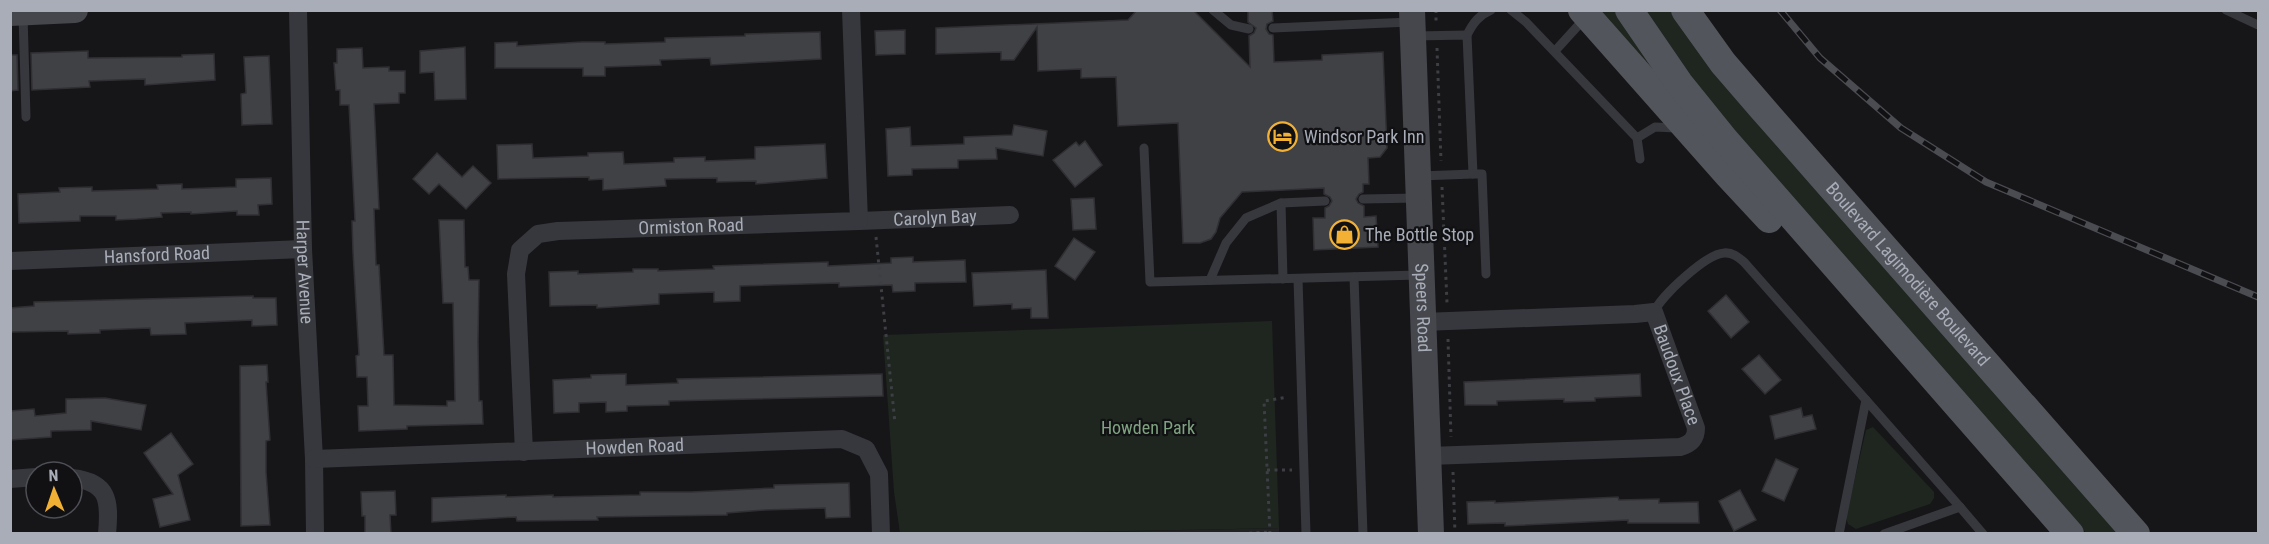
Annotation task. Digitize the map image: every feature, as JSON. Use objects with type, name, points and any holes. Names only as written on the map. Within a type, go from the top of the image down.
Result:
[{"type":"main road","points":[[1629,10],[1698,107],[2070,534]]},
{"type":"main road","name":"Boulevard Lagimodière Boulevard","points":[[1685,10],[1723,63],[2136,534]]},
{"type":"main road","points":[[1584,13],[1692,135],[1785,235],[1843,276]]},
{"type":"street","points":[[17,12],[75,10]]},
{"type":"street","name":"Harper Avenue","points":[[298,10],[303,249],[314,459],[315,534]]},
{"type":"street","points":[[851,10],[859,220]]},
{"type":"street","name":"Speers Road","points":[[1419,23],[1418,187],[1431,534]]},
{"type":"street","name":"Carolyn Bay","points":[[859,220],[1010,215]]},
{"type":"street","name":"Ormiston Road","points":[[524,452],[516,274],[520,250],[538,234],[558,231],[859,220]]},
{"type":"street","name":"Hansford Road","points":[[10,261],[303,249]]},
{"type":"street","name":"Baudoux Place","points":[[1423,322],[1654,312],[1696,428],[1694,438],[1690,443],[1680,447],[1429,456]]},
{"type":"street","name":"Howden Road","points":[[314,459],[842,439],[866,449],[879,474],[881,534]]},
{"type":"street","points":[[84,479],[90,480],[106,494],[110,509],[107,534]]},
{"type":"lane","points":[[1213,10],[1231,25],[1249,29]]},
{"type":"lane","points":[[1473,174],[1467,34],[1480,17],[1491,10]]},
{"type":"lane","points":[[1511,10],[1555,51],[1637,138],[1640,159]]},
{"type":"lane","points":[[2226,10],[2259,25]]},
{"type":"lane","points":[[17,12],[26,117]]},
{"type":"lane","points":[[1555,51],[1584,13]]},
{"type":"lane","points":[[1273,28],[1419,23],[1467,34]]},
{"type":"lane","points":[[1637,138],[1655,127],[1664,126],[1672,126],[1692,135]]},
{"type":"lane","points":[[1144,148],[1150,282],[1422,275]]},
{"type":"lane","points":[[1363,199],[1473,174],[1482,174],[1486,274]]},
{"type":"lane","points":[[1210,280],[1226,243],[1246,218],[1281,203],[1325,201]]},
{"type":"lane","points":[[1281,203],[1283,279]]},
{"type":"lane","points":[[1654,312],[1662,298],[1708,258],[1730,253],[1744,262],[1983,534]]},
{"type":"lane","points":[[1354,277],[1363,534]]},
{"type":"lane","points":[[1298,279],[1306,534]]},
{"type":"lane","points":[[1839,534],[1866,400]]},
{"type":"lane","points":[[1884,534],[1960,507]]},
{"type":"path","points":[[1419,23],[1436,10]]},
{"type":"path","points":[[1437,46],[1441,163]]},
{"type":"path","points":[[1442,185],[1447,314]]},
{"type":"path","points":[[1448,331],[1452,445]]},
{"type":"path","points":[[1234,534],[1270,533],[1264,401],[1302,396]]},
{"type":"path","points":[[1452,465],[1455,534]]},
{"type":"path","points":[[1267,470],[1304,469]]},
{"type":"shaded area","points":[[1279,528],[1279,534],[1023,534]]},
{"type":"green space","points":[[1592,11],[1619,11],[1668,88]]},
{"type":"green space","points":[[1644,11],[1676,11],[2121,533],[2086,533],[1747,148],[1706,99]]},
{"type":"green space","name":"Howden Park","points":[[1272,321],[1279,528],[900,533],[894,492],[883,335]]},
{"type":"green space","points":[[1873,427],[1934,492],[1934,498],[1930,504],[1856,529],[1848,524],[1846,517],[1866,430]]},
{"type":"building","name":"Windsor Park Inn","points":[[1137,10],[1193,10],[1250,67],[1249,36],[1256,28],[1248,22],[1248,10],[1272,10],[1273,21],[1267,24],[1266,29],[1269,34],[1273,35],[1274,62],[1322,60],[1322,55],[1383,52],[1387,148],[1380,157],[1368,158],[1369,184],[1363,184],[1363,192],[1356,199],[1364,206],[1364,217],[1376,216],[1378,247],[1314,250],[1313,218],[1325,218],[1325,208],[1332,201],[1324,194],[1324,188],[1242,192],[1220,218],[1216,232],[1211,239],[1200,243],[1183,243],[1178,123],[1118,126],[1116,77],[1081,78],[1081,69],[1038,71],[1037,27],[1014,60],[1001,60],[1001,52],[936,54],[936,28],[1128,20]]},
{"type":"building","points":[[905,30],[905,54],[876,55],[875,31]]},
{"type":"building","points":[[820,32],[821,59],[711,65],[710,58],[660,60],[661,65],[605,67],[605,76],[583,76],[583,68],[495,68],[495,43],[517,42],[517,46],[582,42],[605,42],[605,44],[665,42],[665,38]]},
{"type":"building","points":[[465,47],[466,99],[435,100],[434,72],[420,73],[420,51]]},
{"type":"building","points":[[362,48],[363,68],[389,67],[389,71],[405,71],[405,93],[399,93],[399,103],[374,104],[379,209],[374,209],[376,265],[379,265],[384,355],[393,355],[394,405],[447,406],[447,401],[455,401],[453,303],[443,303],[439,220],[464,220],[465,267],[468,267],[469,280],[479,280],[479,401],[482,401],[483,424],[407,426],[407,429],[359,431],[358,406],[368,406],[367,377],[357,377],[356,356],[359,355],[353,252],[352,221],[355,221],[349,105],[340,105],[340,90],[336,90],[334,63],[337,63],[337,49]]},
{"type":"building","points":[[88,51],[88,58],[182,57],[182,55],[214,54],[215,80],[145,85],[145,79],[89,81],[90,87],[32,90],[31,53]]},
{"type":"building","points":[[10,55],[17,55],[18,90],[10,91]]},
{"type":"building","points":[[269,56],[272,124],[242,125],[241,94],[246,93],[244,57]]},
{"type":"building","points":[[1014,125],[1047,131],[1043,156],[996,148],[997,159],[958,160],[958,168],[912,169],[912,175],[888,176],[886,129],[910,127],[911,146],[964,144],[964,137],[1012,135]]},
{"type":"building","points":[[1085,141],[1102,165],[1075,187],[1053,160],[1076,142],[1079,146]]},
{"type":"building","points":[[532,144],[533,158],[623,152],[624,164],[674,162],[674,158],[705,157],[705,161],[755,159],[755,147],[825,144],[827,178],[756,184],[756,181],[717,182],[717,178],[665,179],[666,186],[603,190],[603,179],[589,180],[589,177],[498,179],[497,145]]},
{"type":"building","points":[[437,153],[462,177],[473,166],[491,183],[466,209],[439,184],[429,194],[413,179]]},
{"type":"building","points":[[271,178],[272,204],[258,205],[259,215],[237,215],[237,211],[161,213],[162,217],[137,219],[116,220],[116,216],[80,216],[80,221],[19,223],[18,194],[60,192],[59,188],[92,187],[92,191],[158,189],[157,185],[182,184],[182,189],[236,187],[236,179]]},
{"type":"building","points":[[1094,198],[1096,229],[1073,230],[1071,199]]},
{"type":"building","points":[[1074,238],[1095,252],[1075,280],[1055,266]]},
{"type":"building","points":[[913,257],[913,262],[965,260],[966,282],[915,283],[915,291],[893,292],[892,285],[839,287],[839,283],[740,286],[740,301],[714,302],[714,292],[659,294],[659,304],[597,308],[597,305],[550,306],[549,272],[578,271],[578,274],[633,272],[633,269],[658,269],[658,271],[714,269],[713,266],[828,262],[828,266],[891,263],[891,258]]},
{"type":"building","points":[[1046,270],[1048,318],[1031,318],[1031,308],[1012,309],[1012,304],[974,306],[972,273]]},
{"type":"building","points":[[1726,295],[1749,322],[1731,338],[1708,311]]},
{"type":"building","points":[[253,296],[253,298],[276,298],[277,325],[252,326],[252,320],[185,323],[186,334],[151,335],[150,328],[68,334],[68,331],[10,332],[10,308],[34,306],[34,302]]},
{"type":"building","points":[[1759,355],[1781,380],[1765,394],[1742,369]]},
{"type":"building","points":[[267,365],[270,440],[266,441],[266,472],[270,525],[241,526],[240,366]]},
{"type":"building","points":[[626,374],[626,385],[678,383],[677,379],[882,374],[883,396],[669,401],[669,405],[627,406],[627,411],[606,412],[606,402],[579,403],[579,412],[554,413],[553,380],[591,378],[591,375]]},
{"type":"building","points":[[1640,374],[1641,396],[1595,398],[1595,401],[1564,402],[1564,399],[1497,401],[1497,405],[1465,405],[1464,382]]},
{"type":"building","points":[[105,398],[146,405],[141,430],[91,421],[91,430],[51,431],[51,437],[10,440],[10,411],[34,409],[35,416],[66,413],[66,399]]},
{"type":"building","points":[[1801,408],[1803,417],[1812,415],[1816,429],[1775,439],[1770,416]]},
{"type":"building","points":[[171,433],[193,464],[178,475],[190,520],[160,527],[153,499],[173,494],[144,453]]},
{"type":"building","points":[[1776,459],[1798,469],[1784,501],[1762,491]]},
{"type":"building","points":[[849,483],[850,517],[826,518],[825,508],[765,510],[727,513],[727,515],[597,517],[598,520],[517,521],[516,517],[432,522],[432,498],[506,495],[506,497],[553,495],[553,497],[640,495],[640,492],[691,492],[774,488],[774,485]]},
{"type":"building","points":[[1740,490],[1756,520],[1734,531],[1719,501]]},
{"type":"building","points":[[395,491],[396,515],[390,515],[391,534],[365,534],[361,492]]},
{"type":"building","points":[[1618,497],[1619,500],[1659,499],[1659,503],[1698,502],[1699,523],[1628,523],[1628,520],[1505,526],[1505,523],[1468,524],[1467,502],[1495,501],[1495,503]]},
{"type":"railway","points":[[1780,10],[1820,58],[1901,128],[1986,182],[2258,297]]},
{"type":"place","name":"Windsor Park Inn","points":[[1283,137]]},
{"type":"place","name":"The Bottle Stop","points":[[1344,235]]}]
